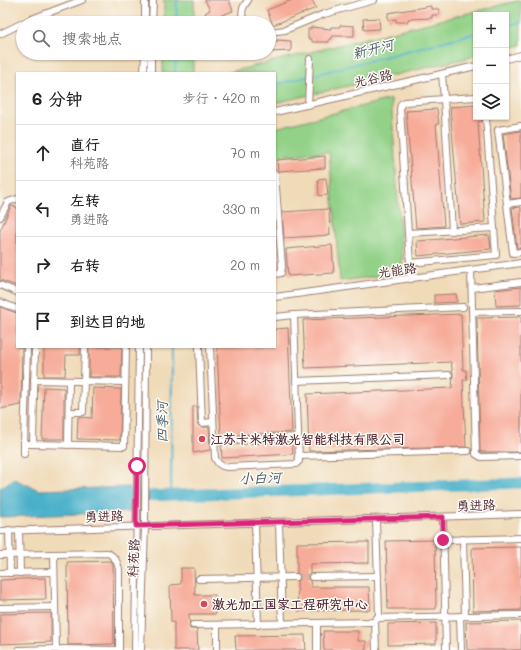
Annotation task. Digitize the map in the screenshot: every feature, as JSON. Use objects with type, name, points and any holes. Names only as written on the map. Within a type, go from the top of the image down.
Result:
[{"type":"street","points":[[40,16],[82,0]]},
{"type":"street","points":[[145,0],[145,16]]},
{"type":"street","points":[[152,16],[153,0]]},
{"type":"street","points":[[243,16],[242,7],[248,0]]},
{"type":"street","points":[[276,31],[285,30],[324,14],[374,0]]},
{"type":"street","points":[[0,34],[16,26]]},
{"type":"street","points":[[509,58],[521,55]]},
{"type":"street","points":[[308,105],[310,59]]},
{"type":"street","points":[[144,72],[145,60]]},
{"type":"street","points":[[151,72],[152,60]]},
{"type":"street","name":"光谷路","points":[[276,112],[473,67]]},
{"type":"street","points":[[442,74],[452,230]]},
{"type":"street","points":[[411,279],[400,109],[402,104],[405,102],[473,97]]},
{"type":"street","points":[[410,263],[496,255],[486,120]]},
{"type":"street","points":[[521,126],[498,130],[513,253],[521,252]]},
{"type":"street","points":[[276,187],[282,267],[281,273],[276,274]]},
{"type":"street","points":[[0,217],[8,202],[16,199]]},
{"type":"street","points":[[507,204],[521,202]]},
{"type":"street","points":[[408,233],[494,228]]},
{"type":"street","name":"光能路","points":[[276,297],[521,263]]},
{"type":"street","points":[[471,270],[476,454],[481,457],[521,456]]},
{"type":"street","points":[[472,288],[521,282]]},
{"type":"street","points":[[0,285],[16,292]]},
{"type":"street","points":[[0,302],[16,309]]},
{"type":"street","points":[[276,317],[463,307]]},
{"type":"street","points":[[472,312],[521,311]]},
{"type":"street","points":[[210,348],[215,458],[221,466],[296,464],[298,461],[298,437],[294,315]]},
{"type":"street","points":[[24,454],[27,348]]},
{"type":"street","points":[[33,444],[34,348]]},
{"type":"street","points":[[69,412],[83,412],[85,348]]},
{"type":"street","points":[[24,444],[124,446],[126,348]]},
{"type":"street","name":"科苑路","points":[[135,650],[139,348]]},
{"type":"street","name":"科苑路","points":[[141,650],[145,526],[146,348]]},
{"type":"street","points":[[199,348],[202,423],[213,422]]},
{"type":"street","points":[[296,381],[449,375]]},
{"type":"street","points":[[34,380],[125,382]]},
{"type":"street","points":[[68,445],[69,381]]},
{"type":"street","points":[[214,440],[298,437]]},
{"type":"street","points":[[298,456],[468,451]]},
{"type":"street","name":"勇进路","points":[[0,530],[521,514]]},
{"type":"street","points":[[443,517],[446,650]]},
{"type":"street","points":[[376,519],[379,615],[376,620],[376,650]]},
{"type":"street","points":[[279,522],[282,624]]},
{"type":"street","points":[[255,523],[258,625]]},
{"type":"street","points":[[8,530],[10,573]]},
{"type":"street","points":[[19,530],[20,573]]},
{"type":"street","points":[[443,540],[521,538]]},
{"type":"street","points":[[460,650],[463,539]]},
{"type":"street","points":[[0,555],[108,553],[118,562],[118,650],[19,650]]},
{"type":"street","points":[[54,554],[55,608],[60,650]]},
{"type":"street","points":[[0,573],[54,572]]},
{"type":"street","points":[[312,577],[378,576]]},
{"type":"street","points":[[199,579],[296,578]]},
{"type":"street","points":[[0,608],[55,608]]},
{"type":"street","points":[[193,625],[258,625],[462,616],[521,615]]},
{"type":"street","points":[[317,623],[317,650]]},
{"type":"street","points":[[217,626],[217,650]]},
{"type":"green space","points":[[164,0],[194,0],[194,16],[164,16]]},
{"type":"green space","points":[[521,0],[521,45],[509,48],[509,12],[473,12],[473,57],[276,103],[276,72],[230,72]]},
{"type":"green space","points":[[163,60],[193,60],[193,72],[163,72]]},
{"type":"green space","points":[[391,99],[403,273],[340,281],[329,152],[276,156],[276,128]]},
{"type":"water","points":[[14,479],[39,490],[130,487],[131,512],[0,517],[0,488]]},
{"type":"building","points":[[205,0],[229,0],[233,11],[219,16],[206,16],[205,13],[210,10]]},
{"type":"building","points":[[292,0],[312,0],[316,8],[276,24],[276,16],[269,16],[267,10]]},
{"type":"building","points":[[431,6],[431,9],[439,9],[439,15],[432,15],[432,18],[408,19],[408,22],[396,22],[396,19],[388,20],[388,13]]},
{"type":"building","points":[[379,18],[380,29],[364,30],[363,19]]},
{"type":"building","points":[[340,25],[354,26],[354,36],[332,36],[332,39],[329,39],[329,42],[312,42],[312,39],[308,39],[308,29],[311,29],[311,27],[331,29],[331,27],[340,27]]},
{"type":"building","points":[[277,40],[291,41],[291,51],[276,52]]},
{"type":"building","points":[[473,105],[473,120],[482,120],[478,122],[485,222],[460,224],[450,107]]},
{"type":"building","points":[[437,109],[439,124],[436,124],[444,226],[416,228],[406,111]]},
{"type":"building","points":[[521,131],[521,198],[511,199],[503,134]]},
{"type":"building","points":[[325,156],[325,168],[278,171],[277,160]]},
{"type":"building","points":[[326,178],[328,195],[319,196],[318,179]]},
{"type":"building","points":[[11,206],[16,207],[16,286],[0,280],[0,231]]},
{"type":"building","points":[[521,207],[521,248],[517,248],[512,208]]},
{"type":"building","points":[[329,209],[330,235],[284,238],[282,212]]},
{"type":"building","points":[[489,235],[491,249],[418,256],[417,241]]},
{"type":"building","points":[[332,245],[334,273],[288,276],[286,249]]},
{"type":"building","points":[[521,287],[521,305],[496,306],[495,290]]},
{"type":"building","points":[[456,294],[457,302],[434,303],[434,295]]},
{"type":"building","points":[[0,307],[16,313],[16,348],[22,348],[21,405],[0,409]]},
{"type":"building","points":[[461,314],[463,370],[466,370],[467,380],[463,380],[466,447],[309,451],[307,394],[452,388],[453,374],[451,362],[305,368],[303,320]]},
{"type":"building","points":[[521,317],[521,452],[482,452],[480,451],[477,318]]},
{"type":"building","points":[[288,328],[292,432],[221,436],[217,348],[276,348],[276,329]]},
{"type":"building","points":[[44,348],[80,348],[80,355],[66,355],[65,376],[44,376]]},
{"type":"building","points":[[89,348],[122,348],[121,377],[89,377]]},
{"type":"building","points":[[44,387],[64,388],[64,439],[42,439]]},
{"type":"building","points":[[93,388],[121,389],[120,440],[77,439],[78,417],[92,418]]},
{"type":"building","points":[[197,406],[198,425],[202,427],[209,427],[210,450],[193,453],[193,407]]},
{"type":"building","points":[[292,442],[293,454],[222,458],[221,445]]},
{"type":"building","points":[[435,540],[436,609],[388,609],[386,541]]},
{"type":"building","points":[[369,542],[369,563],[310,564],[310,573],[308,577],[311,587],[369,587],[370,610],[298,611],[297,581],[300,577],[297,573],[297,543]]},
{"type":"building","points":[[521,547],[521,610],[473,611],[472,548]]},
{"type":"building","points":[[111,561],[113,564],[114,644],[68,645],[67,562]]},
{"type":"building","points":[[181,568],[194,568],[195,595],[215,595],[216,614],[189,614],[190,629],[197,629],[198,650],[174,650],[174,622],[171,622],[170,585],[181,584]]},
{"type":"building","points":[[45,578],[46,599],[0,600],[0,580]]},
{"type":"building","points":[[51,613],[51,642],[0,644],[0,614]]},
{"type":"building","points":[[521,621],[521,650],[467,650],[466,622]]},
{"type":"building","points":[[436,623],[436,644],[388,645],[388,624]]},
{"type":"building","points":[[323,631],[358,631],[358,641],[366,641],[366,650],[324,650]]},
{"type":"building","points":[[305,635],[306,650],[236,650],[235,636]]},
{"type":"waterway","name":"四季河","points":[[176,16],[177,0]]},
{"type":"waterway","name":"新开河","points":[[509,25],[521,22]]},
{"type":"waterway","name":"新开河","points":[[276,85],[473,34]]},
{"type":"waterway","name":"四季河","points":[[175,72],[176,60]]},
{"type":"waterway","name":"四季河","points":[[171,496],[172,348]]},
{"type":"waterway","name":"小白河","points":[[116,497],[521,483]]},
{"type":"tunnel","points":[[296,577],[312,577]]},
{"type":"place","name":"江苏卡米特激光智能科技有限公司","points":[[202,439]]},
{"type":"place","name":"激光加工国家工程研究中心","points":[[204,604]]},
{"type":"route","points":[[137,466],[136,526],[443,517],[443,540]]}]
